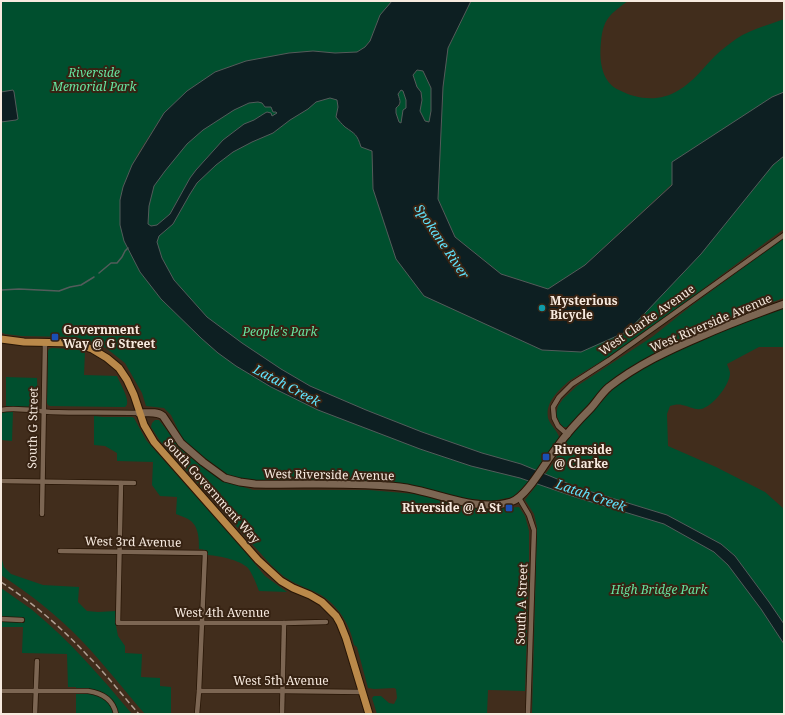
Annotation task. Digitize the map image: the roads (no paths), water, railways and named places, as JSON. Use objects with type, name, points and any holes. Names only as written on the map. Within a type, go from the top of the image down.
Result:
[{"type":"main road","name":"West Riverside Avenue","points":[[139,413],[157,413],[164,416],[181,443],[191,453],[225,478],[240,482],[255,484],[347,484],[401,487],[462,502],[483,505],[513,502],[526,490],[555,450],[608,388],[633,370],[661,353],[784,304]]},
{"type":"main road","name":"South Government Way","points":[[1,340],[74,343],[92,349],[107,358],[119,368],[127,380],[134,395],[144,425],[154,442],[258,560],[281,581],[316,598],[333,613],[340,623],[346,638],[369,714]]},
{"type":"street","name":"West Clarke Avenue","points":[[568,435],[558,426],[554,418],[553,407],[559,397],[572,384],[609,360],[784,235]]},
{"type":"street","name":"South G Street","points":[[42,514],[45,342]]},
{"type":"street","points":[[1,410],[16,409],[139,413]]},
{"type":"street","points":[[1,481],[134,483]]},
{"type":"street","points":[[120,552],[121,483]]},
{"type":"street","name":"South A Street","points":[[519,498],[530,515],[534,530],[528,714]]},
{"type":"street","name":"West 3rd Avenue","points":[[60,551],[205,553],[202,622]]},
{"type":"street","name":"West 4th Avenue","points":[[120,552],[118,623],[326,622]]},
{"type":"street","points":[[1,619],[22,620]]},
{"type":"street","points":[[197,714],[202,622]]},
{"type":"street","points":[[282,714],[284,623]]},
{"type":"street","points":[[36,714],[37,661]]},
{"type":"street","points":[[1,691],[88,691],[104,695],[115,709],[116,714]]},
{"type":"street","name":"West 5th Avenue","points":[[199,691],[363,692]]},
{"type":"water","points":[[392,1],[471,1],[448,48],[443,87],[438,199],[455,237],[501,274],[548,289],[585,265],[672,185],[672,162],[772,97],[784,92],[784,156],[773,165],[701,254],[628,331],[581,352],[542,350],[424,296],[396,259],[373,189],[372,151],[361,147],[355,135],[336,117],[338,107],[337,100],[330,98],[316,102],[273,133],[233,152],[216,165],[197,183],[173,224],[159,236],[157,242],[162,258],[174,280],[207,317],[242,343],[310,386],[422,432],[482,453],[521,464],[579,488],[667,515],[721,544],[735,556],[784,624],[784,644],[761,609],[728,565],[714,552],[664,524],[575,497],[520,478],[471,466],[420,449],[318,410],[271,387],[236,366],[218,353],[161,299],[140,272],[124,241],[120,225],[120,200],[123,187],[132,165],[164,113],[187,91],[215,72],[246,61],[289,53],[313,51],[335,53],[357,52],[365,47],[370,41],[380,15]],"holes":[[[417,70],[423,71],[431,88],[431,111],[429,122],[425,121],[420,111],[422,100],[421,92],[417,87],[413,75]],[[401,90],[403,91],[406,100],[406,108],[403,110],[401,123],[399,122],[396,113],[396,108],[400,102],[398,94]],[[249,103],[262,103],[265,107],[271,107],[273,112],[277,113],[272,116],[271,113],[267,112],[244,124],[223,140],[190,178],[170,214],[157,225],[151,226],[148,224],[149,206],[154,186],[187,144],[203,130],[234,110]]]},
{"type":"water","points":[[13,90],[18,119],[1,122],[1,92]]},
{"type":"waterway","points":[[99,273],[111,263],[117,263],[128,248]]},
{"type":"waterway","points":[[1,290],[19,289],[59,291],[81,285],[94,277]]},
{"type":"railway","points":[[1,582],[36,607],[68,636],[101,670],[139,714]]},
{"type":"place","name":"Mysterious Bicycle","points":[[542,308]]},
{"type":"place","name":"Government Way @ G Street","points":[[55,337]]},
{"type":"place","name":"Riverside @ Clarke","points":[[546,457]]},
{"type":"place","name":"Riverside @ A St","points":[[509,508]]},
{"type":"park label","name":"Riverside Memorial Park","points":[[94,80]]},
{"type":"park label","name":"People's Park","points":[[280,332]]},
{"type":"park label","name":"High Bridge Park","points":[[659,590]]},
{"type":"water label","name":"Spokane River","points":[[442,241]]},
{"type":"water label","name":"Latah Creek","points":[[287,385]]},
{"type":"water label","name":"Latah Creek","points":[[591,495]]}]
